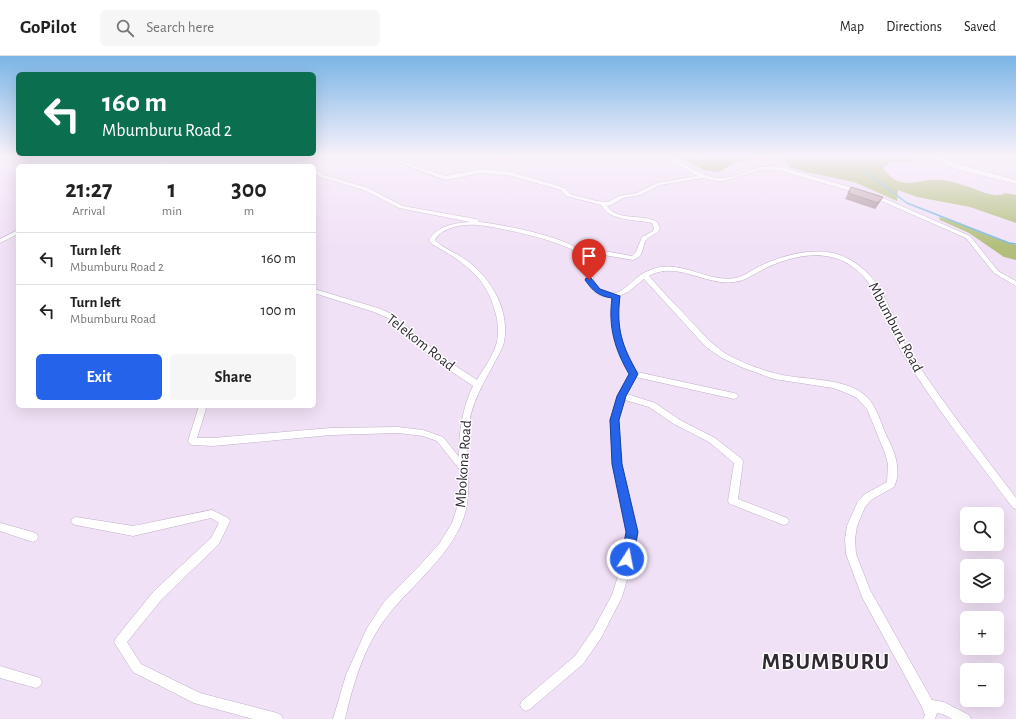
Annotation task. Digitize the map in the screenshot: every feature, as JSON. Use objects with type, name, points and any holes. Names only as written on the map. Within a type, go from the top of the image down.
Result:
[{"type":"street","points":[[356,186],[366,189],[401,208],[472,219],[478,223],[553,240],[569,246],[581,254],[586,260],[589,280],[592,285],[603,294],[616,296],[614,315],[616,334],[623,356],[634,374],[734,396]]},
{"type":"street","points":[[550,186],[563,190],[568,195],[603,204],[609,204],[621,197],[638,194],[654,186]]},
{"type":"street","points":[[840,186],[874,196],[968,237],[996,272],[1016,284]]},
{"type":"street","points":[[581,254],[598,252],[633,258],[638,255],[641,250],[644,238],[655,232],[657,228],[654,222],[611,214],[604,208],[603,204]]},
{"type":"street","name":"Mbokona Road","points":[[339,719],[353,669],[369,636],[387,608],[442,547],[456,525],[462,510],[465,470],[464,442],[466,412],[499,345],[502,333],[498,308],[494,296],[481,275],[457,255],[434,244],[432,240],[438,231],[478,223]]},
{"type":"street","points":[[0,241],[16,233]]},
{"type":"street","name":"Mbumburu Road","points":[[616,296],[622,294],[644,275],[662,269],[674,268],[687,270],[712,279],[733,281],[783,259],[800,256],[824,253],[834,255],[851,262],[867,275],[875,286],[904,349],[932,391],[1016,505]]},
{"type":"street","points":[[644,275],[709,345],[720,354],[756,370],[783,378],[833,386],[860,396],[869,408],[889,448],[894,466],[891,484],[868,497],[856,512],[850,539],[851,554],[866,593],[928,706],[931,715],[929,719]]},
{"type":"street","name":"Telekom Road","points":[[316,291],[376,310],[390,316],[442,361],[478,385]]},
{"type":"street","points":[[526,705],[579,660],[596,634],[619,591],[632,532],[617,464],[614,420],[622,396],[634,374]]},
{"type":"street","points":[[622,396],[652,404],[676,422],[717,444],[739,462],[733,501],[784,521]]},
{"type":"street","points":[[202,408],[192,442],[213,442],[375,430],[418,432],[440,440],[465,470]]},
{"type":"street","points":[[76,521],[133,531],[212,514],[225,521],[216,541],[158,595],[120,642],[137,668],[198,699],[277,719]]},
{"type":"street","points":[[0,527],[33,537]]},
{"type":"street","points":[[0,672],[36,682]]},
{"type":"street","points":[[928,706],[944,708],[965,719]]},
{"type":"green space","points":[[863,186],[966,186],[993,195],[1001,195],[1005,193],[1016,195],[1016,223],[970,207],[917,197],[898,190],[897,201]]},
{"type":"green space","points":[[939,217],[1016,245],[1016,260],[1004,257],[969,233],[940,220]]},
{"type":"building","points":[[851,187],[883,197],[878,203],[848,193]]},
{"type":"waterway","points":[[884,186],[907,203],[1009,243],[1016,244]]},
{"type":"district","name":"MBUMBURU","points":[[826,661]]},
{"type":"route","points":[[589,280],[597,291],[609,296],[616,296],[614,324],[616,334],[623,356],[634,374],[622,396],[614,420],[617,464],[632,532],[627,559]]}]
